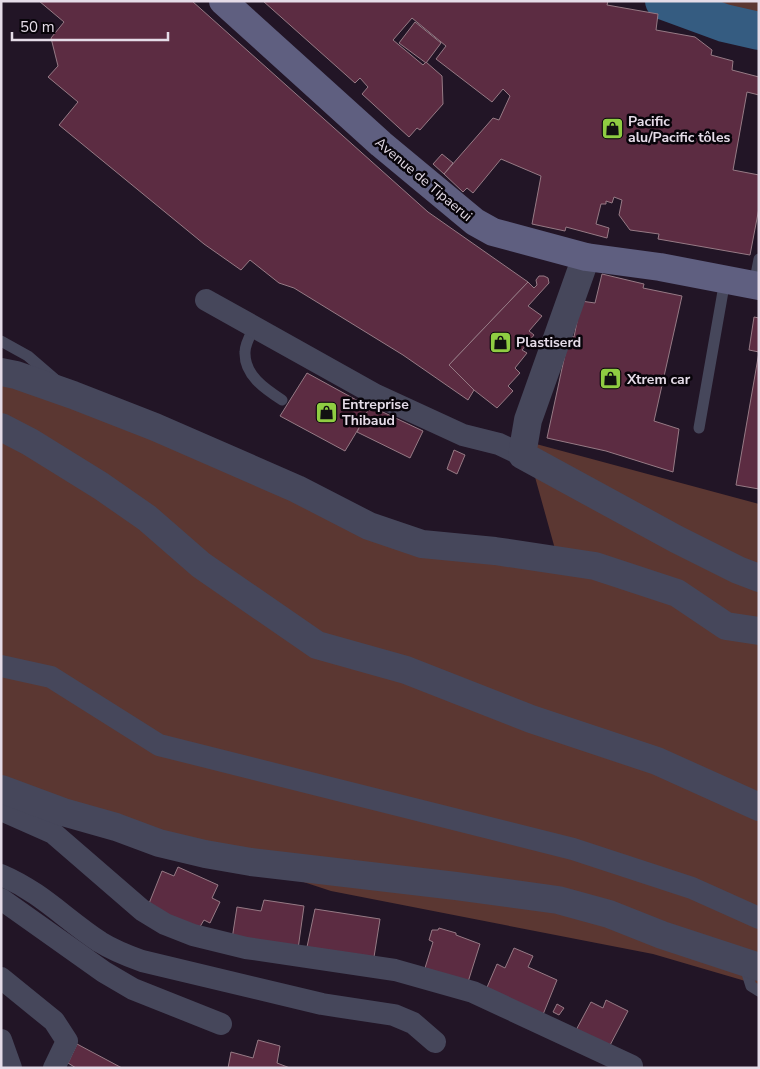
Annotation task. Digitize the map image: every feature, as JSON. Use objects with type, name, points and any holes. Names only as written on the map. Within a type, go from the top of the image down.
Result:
[{"type":"main road","name":"Avenue de Tipaerui","points":[[223,1],[374,138],[475,222],[503,235],[586,257],[660,267],[725,280],[757,276]]},
{"type":"street","points":[[522,455],[528,420],[586,257]]},
{"type":"street","points":[[206,300],[376,394],[463,435],[499,444],[522,455],[676,539],[738,570],[759,578]]},
{"type":"street","points":[[1,372],[16,375],[73,395],[155,427],[297,489],[369,526],[422,544],[595,566],[677,593],[726,626],[759,631]]},
{"type":"street","points":[[1,426],[101,486],[147,518],[201,565],[317,645],[406,670],[531,719],[657,761],[759,807]]},
{"type":"street","points":[[1,666],[51,677],[159,745],[573,849],[692,888],[759,918]]},
{"type":"street","points":[[1,789],[63,812],[116,827],[159,843],[205,854],[261,863],[558,900],[609,914],[662,935],[752,965]]},
{"type":"street","points":[[1,810],[53,833],[142,910],[165,924],[193,935],[246,948],[304,955],[395,970],[473,992],[632,1066]]},
{"type":"street","points":[[1,875],[16,881],[49,902],[100,942],[142,961],[322,1004],[394,1015],[413,1024],[435,1042]]},
{"type":"street","points":[[1,899],[104,972],[133,989],[221,1024]]},
{"type":"street","points":[[1,978],[54,1021],[67,1041],[54,1068]]},
{"type":"street","points":[[1,1040],[10,1068]]},
{"type":"lane","points":[[699,428],[725,280]]},
{"type":"lane","points":[[255,326],[244,351],[246,364],[254,378],[282,400]]},
{"type":"lane","points":[[1,341],[28,356],[73,395]]},
{"type":"lane","points":[[752,965],[746,970],[751,986],[759,991]]},
{"type":"shaded area","points":[[687,1],[759,1],[759,29]]},
{"type":"shaded area","points":[[1,365],[368,519],[560,567],[525,441],[759,504],[759,985],[653,954],[331,891],[1,783]]},
{"type":"building","points":[[39,1],[192,1],[428,212],[528,282],[449,365],[474,390],[468,400],[403,355],[294,288],[279,283],[250,260],[241,270],[204,244],[59,125],[78,102],[48,77],[58,66],[51,38],[64,22]]},
{"type":"building","name":"Pacific alu/Pacific tôles","points":[[263,1],[608,1],[607,5],[658,14],[656,30],[695,37],[712,50],[711,55],[733,61],[732,70],[759,77],[759,95],[747,92],[733,170],[759,175],[759,208],[750,255],[658,239],[659,234],[630,230],[619,215],[622,200],[614,197],[612,203],[606,201],[606,204],[601,204],[596,224],[609,228],[607,238],[566,227],[565,231],[532,224],[541,176],[501,159],[473,193],[467,188],[463,192],[444,174],[493,118],[499,120],[510,96],[503,89],[492,102],[436,59],[446,46],[412,18],[393,40],[423,65],[426,62],[442,76],[443,104],[420,130],[417,128],[409,137],[362,94],[368,87],[360,78],[355,83]]},
{"type":"building","points":[[415,22],[441,43],[426,63],[399,43]]},
{"type":"building","points":[[442,154],[453,163],[444,174],[433,164]]},
{"type":"building","name":"Xtrem car","points":[[602,274],[644,284],[643,288],[682,296],[654,421],[679,429],[673,472],[606,451],[547,438],[569,336],[574,337],[581,301],[595,303]]},
{"type":"building","name":"Plastiserd","points":[[539,276],[548,278],[549,283],[528,306],[542,316],[529,331],[534,335],[522,350],[527,353],[515,368],[520,373],[508,386],[513,391],[497,408],[474,390],[449,365],[528,282],[534,288],[537,285],[536,280]]},
{"type":"building","points":[[754,317],[759,318],[759,352],[749,350]]},
{"type":"building","points":[[759,352],[759,489],[736,485]]},
{"type":"building","name":"Entreprise Thibaud","points":[[307,373],[371,408],[345,451],[280,416]]},
{"type":"building","points":[[370,406],[423,431],[410,458],[357,432]]},
{"type":"building","points":[[454,450],[465,455],[457,474],[447,469]]},
{"type":"building","points":[[178,867],[218,885],[212,898],[220,902],[210,923],[204,920],[198,930],[148,906],[162,871],[174,876]]},
{"type":"building","points":[[264,900],[304,906],[298,949],[232,939],[237,907],[261,911]]},
{"type":"building","points":[[315,909],[380,919],[374,957],[307,947]]},
{"type":"building","points":[[439,928],[456,933],[456,935],[480,944],[468,982],[425,968],[433,942],[429,940],[432,930],[438,930]]},
{"type":"building","points":[[514,948],[533,956],[528,967],[557,980],[542,1017],[485,992],[497,964],[505,968]]},
{"type":"building","points":[[606,1000],[628,1011],[608,1049],[575,1032],[591,1002],[603,1008]]},
{"type":"building","points":[[557,1004],[564,1008],[559,1015],[553,1012]]},
{"type":"building","points":[[258,1040],[280,1046],[277,1063],[290,1068],[228,1068],[231,1052],[253,1058]]},
{"type":"building","points":[[77,1044],[122,1068],[76,1068],[68,1063]]},
{"type":"waterway","points":[[664,1],[724,23],[759,31]]},
{"type":"place","name":"Pacific alu/Pacific tôles","points":[[612,129]]},
{"type":"place","name":"Plastiserd","points":[[500,342]]},
{"type":"place","name":"Xtrem car","points":[[611,379]]},
{"type":"place","name":"Entreprise Thibaud","points":[[326,412]]}]
